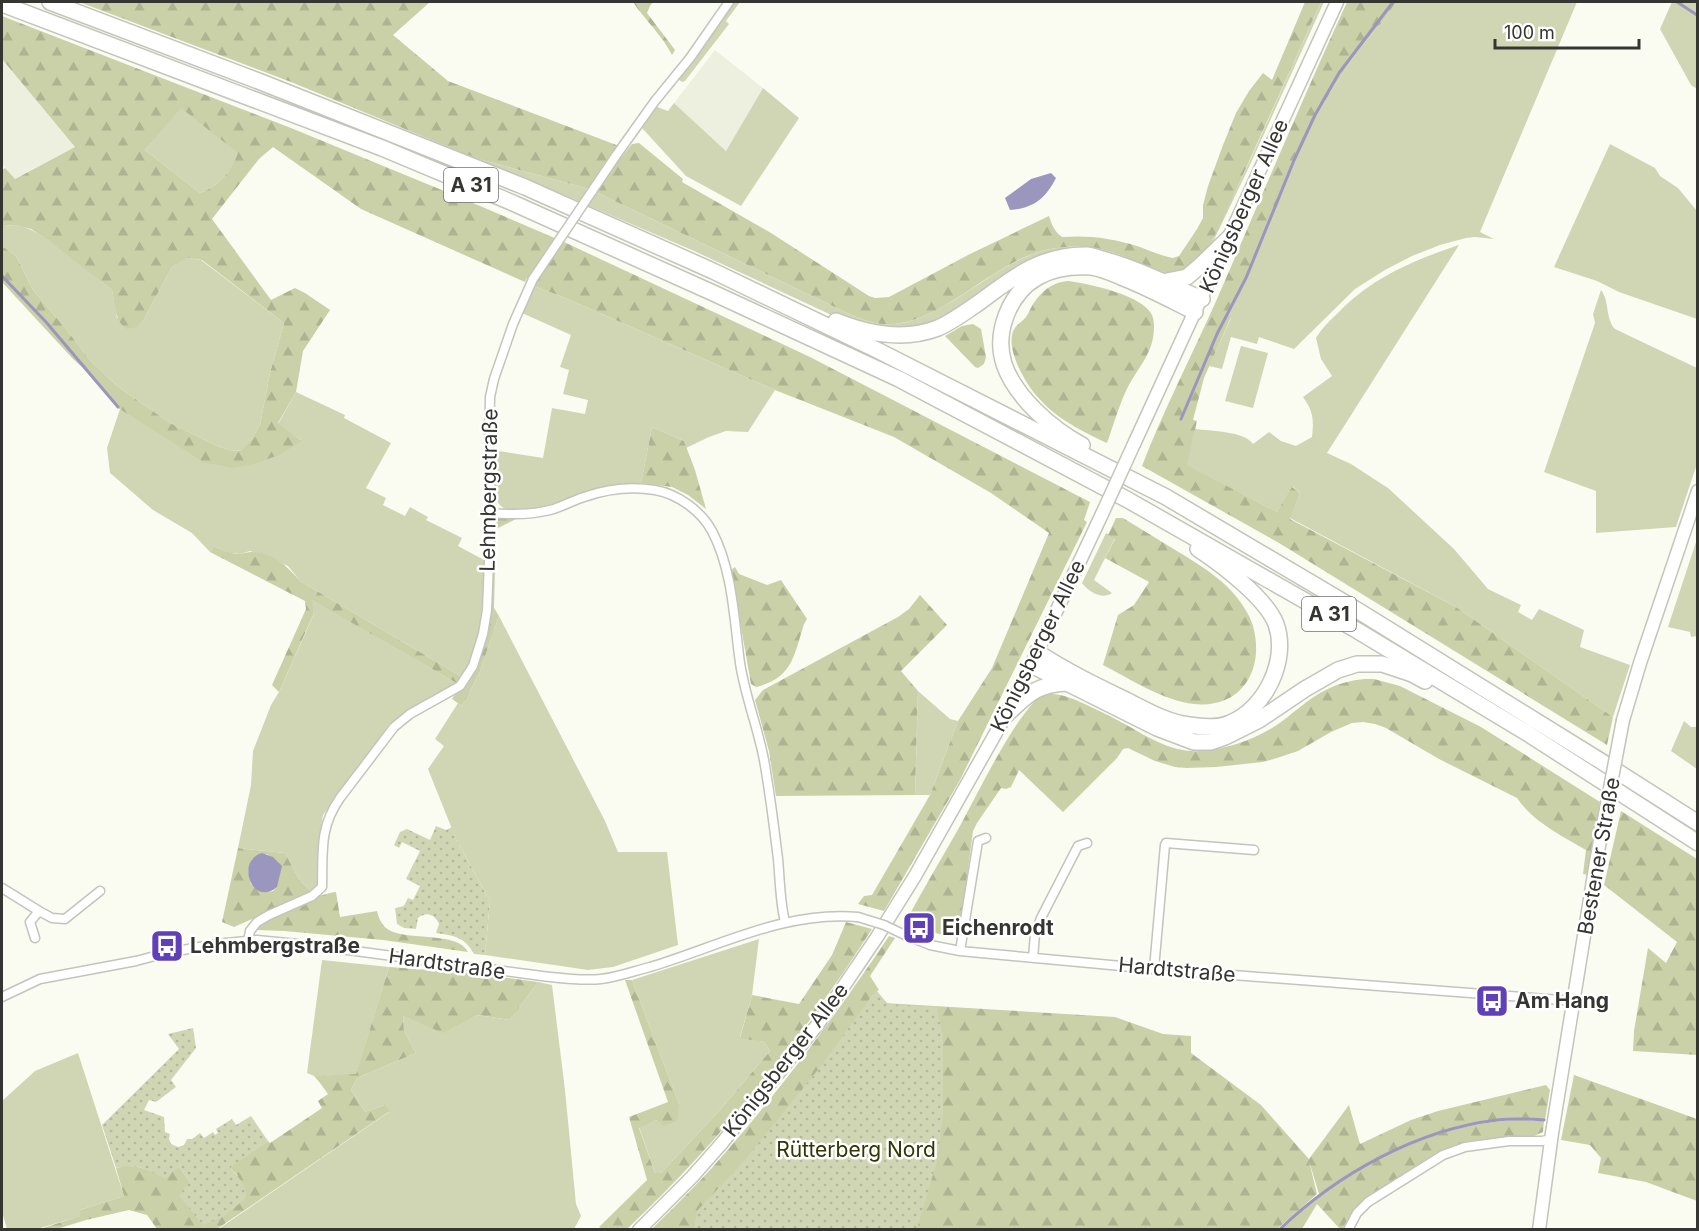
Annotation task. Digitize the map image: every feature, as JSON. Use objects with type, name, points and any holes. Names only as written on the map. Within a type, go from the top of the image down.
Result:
[{"type":"highway","name":"A 31","points":[[50,2],[525,187],[713,271],[877,350],[1166,497],[1367,617],[1698,824]]},
{"type":"highway","name":"A 31","points":[[2,4],[382,148],[513,203],[899,379],[1128,500],[1358,631],[1527,733],[1698,843]]},
{"type":"highway","points":[[1162,282],[1187,276],[1230,237]]},
{"type":"highway","points":[[713,271],[768,291],[846,325],[888,335],[910,334],[938,328],[1031,267],[1061,256],[1089,255],[1127,266],[1162,282],[1198,306]]},
{"type":"highway","points":[[1166,497],[1142,478],[1077,443],[1044,418],[1017,390],[1008,374],[1003,362],[1000,338],[1006,315],[1017,295],[1036,278],[1062,267],[1093,267],[1108,271],[1154,291],[1198,306]]},
{"type":"highway","points":[[1034,659],[1067,671],[1165,719],[1190,726],[1228,724],[1247,714],[1259,702],[1273,679],[1279,641],[1276,624],[1265,605],[1249,589],[1200,550],[1137,515],[1128,500]]},
{"type":"highway","points":[[1034,659],[1067,683],[1157,728],[1194,742],[1211,742],[1225,737],[1259,720],[1338,670],[1357,663],[1382,664],[1412,674],[1508,729],[1527,733]]},
{"type":"highway","points":[[1006,715],[1042,686],[1067,683]]},
{"type":"main road","name":"Königsberger Allee","points":[[639,1230],[722,1143],[818,1024],[915,876],[1006,715],[1034,659],[1337,2]]},
{"type":"main road","name":"Bestener Straße","points":[[1539,1230],[1551,1136],[1596,862],[1623,720],[1698,492]]},
{"type":"street","name":"Lehmbergstraße","points":[[248,941],[250,932],[257,922],[312,896],[322,887],[323,838],[326,824],[332,810],[384,737],[410,714],[453,692],[466,680],[485,622],[491,513],[490,397],[513,324],[533,279],[655,101],[690,58],[729,2]]},
{"type":"street","points":[[491,513],[514,515],[535,513],[606,491],[631,488],[655,490],[679,499],[700,515],[711,530],[722,555],[732,601],[741,666],[764,758],[785,922]]},
{"type":"street","points":[[960,951],[978,841],[986,838]]},
{"type":"street","points":[[1033,958],[1035,934],[1041,918],[1078,846],[1087,843]]},
{"type":"street","points":[[1154,969],[1166,843],[1254,850]]},
{"type":"street","points":[[2,888],[52,918],[65,919],[100,891]]},
{"type":"street","points":[[35,938],[30,922],[39,910]]},
{"type":"street","name":"Hardtstraße","points":[[2,997],[40,979],[216,944],[257,940],[542,976],[590,979],[623,975],[785,922],[812,918],[858,917],[884,925],[930,945],[960,951],[1154,969],[1574,1002]]},
{"type":"street","points":[[1348,1230],[1357,1214],[1368,1202],[1443,1155],[1465,1147],[1509,1141],[1542,1141],[1551,1136]]},
{"type":"shaded area","points":[[715,50],[763,88],[726,151],[674,103]]},
{"type":"shaded area","points":[[2,59],[75,147],[14,179],[2,164]]},
{"type":"shaded area","points":[[1051,173],[1056,178],[1043,197],[1032,205],[1010,210],[1005,198],[1031,179]]},
{"type":"shaded area","points":[[262,853],[273,857],[282,866],[277,887],[268,892],[260,892],[254,887],[248,872],[249,864],[254,857]]},
{"type":"green space","points":[[79,2],[430,2],[393,35],[448,81],[619,146],[589,189],[475,158],[291,82]]},
{"type":"green space","points":[[633,2],[653,2],[647,13],[675,50],[672,55],[663,41]]},
{"type":"green space","points":[[733,2],[740,2],[726,21],[729,24],[682,82],[678,79]]},
{"type":"green space","points":[[1305,2],[1321,2],[1217,231],[1200,259],[1191,268],[1182,272],[1165,272],[1097,248],[1075,247],[1046,250],[1005,267],[924,316],[903,323],[882,324],[847,313],[596,192],[618,159],[632,144],[639,143],[683,179],[682,182],[771,233],[875,298],[889,297],[1049,216],[1054,228],[1062,237],[1081,236],[1109,239],[1173,258],[1179,256],[1203,218],[1203,205],[1208,186],[1236,113],[1263,73],[1272,80]]},
{"type":"green space","points":[[1321,2],[1324,2],[1213,242],[1201,260],[1171,277],[1101,253],[984,292],[937,322],[902,331],[840,319],[694,251],[587,205],[596,192],[847,313],[882,324],[904,323],[925,316],[1008,266],[1029,255],[1051,249],[1085,247],[1100,250],[1175,274],[1205,251],[1213,239]]},
{"type":"green space","points":[[1347,2],[1396,2],[1356,53],[1314,118],[1246,281],[1228,315],[1231,317],[1204,378],[1193,420],[1197,421],[1187,465],[1277,512],[1292,487],[1300,493],[1290,519],[1456,607],[1613,717],[1607,745],[1279,543],[1142,466]]},
{"type":"green space","points":[[1396,2],[1577,2],[1480,232],[1494,239],[1466,238],[1440,245],[1385,270],[1355,289],[1294,349],[1259,337],[1257,344],[1231,337],[1222,369],[1209,366],[1231,318],[1228,316],[1246,281],[1314,118],[1356,53]]},
{"type":"green space","points":[[1672,2],[1697,2],[1697,89],[1691,85],[1660,29]]},
{"type":"green space","points":[[2,16],[291,128],[564,242],[810,357],[1090,502],[1084,520],[1087,522],[960,780],[884,911],[858,904],[864,896],[872,895],[930,795],[958,721],[992,668],[1049,533],[991,493],[894,437],[775,390],[534,286],[527,278],[525,282],[361,209],[273,147],[259,159],[212,219],[271,300],[295,288],[330,310],[303,351],[296,392],[278,423],[302,441],[279,455],[254,464],[232,468],[203,462],[118,408],[2,282],[2,246],[16,256],[33,290],[90,360],[117,386],[170,423],[229,450],[241,451],[260,425],[270,373],[284,323],[202,260],[187,258],[172,267],[145,317],[137,327],[127,329],[117,317],[112,290],[31,229],[16,225],[2,226],[2,170],[5,168],[15,179],[75,147],[2,59]],"holes":[[[181,108],[238,153],[223,178],[200,193],[145,150]]]},
{"type":"green space","points":[[763,88],[799,118],[741,206],[686,176],[642,128],[657,107],[668,111],[674,103],[726,151]]},
{"type":"green space","points":[[181,107],[239,153],[224,178],[200,193],[145,150]]},
{"type":"green space","points":[[1610,144],[1655,168],[1660,176],[1678,188],[1697,211],[1697,319],[1554,267]]},
{"type":"green space","points":[[475,158],[589,189],[581,202]]},
{"type":"green space","points":[[16,225],[27,228],[52,242],[112,290],[117,318],[145,317],[172,267],[186,258],[201,260],[284,323],[270,373],[260,425],[242,451],[217,446],[170,423],[117,386],[90,360],[33,290],[16,256],[2,246],[2,226]]},
{"type":"green space","points":[[1459,245],[1327,453],[1351,464],[1388,488],[1454,549],[1488,589],[1521,605],[1518,612],[1532,620],[1539,609],[1584,630],[1580,647],[1630,665],[1613,717],[1456,607],[1290,518],[1300,493],[1293,487],[1277,512],[1186,465],[1195,429],[1243,436],[1253,444],[1269,432],[1281,441],[1296,446],[1312,437],[1312,416],[1303,397],[1332,376],[1321,359],[1316,338],[1321,331],[1351,301],[1379,280],[1426,257]]},
{"type":"green space","points":[[1069,281],[1127,296],[1147,308],[1153,318],[1153,338],[1147,356],[1126,390],[1107,443],[1067,422],[1044,404],[1026,381],[1013,351],[1013,331],[1026,317],[1039,296],[1055,284]]},
{"type":"green space","points":[[534,286],[775,390],[748,432],[726,431],[686,448],[684,441],[652,427],[641,483],[605,488],[566,502],[534,510],[520,512],[507,510],[499,504],[493,492],[493,450],[543,458],[552,408],[585,414],[588,400],[563,394],[569,370],[560,367],[571,335],[522,313]]},
{"type":"green space","points":[[1601,290],[1615,329],[1697,368],[1697,464],[1676,527],[1596,533],[1596,491],[1544,472],[1595,323],[1593,314]]},
{"type":"green space","points":[[973,324],[981,329],[986,357],[984,364],[978,368],[945,336],[962,326]]},
{"type":"green space","points":[[1241,346],[1268,353],[1253,408],[1225,401]]},
{"type":"green space","points":[[296,392],[345,415],[344,418],[391,443],[366,488],[386,498],[383,505],[405,516],[410,507],[428,517],[426,520],[462,538],[458,546],[484,560],[484,616],[473,657],[462,677],[300,581],[288,566],[250,551],[240,554],[230,553],[214,546],[210,552],[192,533],[153,510],[110,473],[107,448],[120,409],[204,462],[301,440],[278,424]]},
{"type":"green space","points":[[652,427],[684,441],[706,509],[688,495],[672,487],[641,483]]},
{"type":"green space","points":[[495,516],[518,518],[496,529],[494,608],[499,616],[479,674],[462,706],[452,699],[478,661]]},
{"type":"green space","points":[[1116,518],[1123,518],[1208,571],[1229,588],[1243,606],[1253,626],[1256,657],[1246,683],[1237,693],[1211,704],[1183,702],[1147,689],[1103,665],[1118,615],[1134,605],[1149,582],[1105,558],[1115,539],[1108,535]]},
{"type":"green space","points":[[1106,533],[1115,538],[1094,580],[1112,593],[1104,596],[1092,592],[1082,583]]},
{"type":"green space","points":[[1697,539],[1697,636],[1691,637],[1690,632],[1668,627]]},
{"type":"green space","points":[[214,546],[239,554],[251,552],[273,557],[300,581],[462,677],[458,684],[312,600],[314,613],[279,692],[272,685],[306,609],[305,601],[210,552]]},
{"type":"green space","points":[[735,567],[739,574],[767,585],[781,580],[807,619],[794,655],[785,671],[778,678],[756,687],[751,684],[731,570]]},
{"type":"green space","points":[[920,595],[947,625],[901,671],[918,691],[915,795],[776,796],[769,751],[755,700],[763,690],[898,617],[909,609]]},
{"type":"green space","points":[[311,599],[458,684],[422,702],[389,725],[323,815],[318,843],[317,890],[312,892],[299,879],[285,853],[238,848],[251,785],[253,751],[271,705],[314,613]]},
{"type":"green space","points":[[499,616],[605,821],[618,852],[667,852],[678,945],[613,967],[588,970],[485,955],[490,901],[456,839],[428,769],[444,746],[435,739],[458,703],[462,706],[479,674]]},
{"type":"green space","points":[[1374,679],[1400,686],[1481,727],[1600,802],[1589,875],[1583,874],[1586,850],[1540,821],[1517,798],[1439,759],[1386,728],[1363,722],[1352,723],[1298,751],[1263,762],[1216,767],[1175,767],[1155,761],[1128,748],[1123,749],[1117,758],[1063,812],[1019,770],[1011,787],[1001,788],[973,831],[959,938],[938,934],[906,921],[1009,736],[1032,704],[1042,696],[1055,694],[1068,697],[1105,713],[1159,742],[1179,749],[1201,751],[1222,748],[1253,738],[1272,728],[1321,692],[1346,682]]},
{"type":"green space","points":[[918,691],[950,719],[958,721],[930,795],[915,795]]},
{"type":"green space","points":[[1684,721],[1691,727],[1697,727],[1697,769],[1671,751]]},
{"type":"green space","points":[[1621,811],[1697,859],[1697,1055],[1633,1051],[1634,1031],[1648,948],[1666,963],[1677,942],[1604,885]]},
{"type":"green space","points":[[436,826],[446,830],[452,827],[456,839],[490,901],[485,955],[474,954],[458,938],[436,933],[439,924],[430,915],[418,918],[416,929],[404,928],[397,924],[395,908],[404,906],[408,898],[413,900],[420,886],[406,879],[420,851],[402,842],[399,848],[394,845],[400,832],[407,829],[430,840]]},
{"type":"green space","points":[[238,848],[285,853],[299,879],[312,892],[234,927],[222,922]],"holes":[[[267,854],[278,862],[277,887],[273,891],[264,892],[251,884],[248,871],[252,859]]]},
{"type":"green space","points":[[336,892],[340,917],[377,911],[381,922],[389,930],[454,941],[468,952],[383,940],[256,930],[270,918],[293,906]]},
{"type":"green space","points":[[846,922],[872,929],[789,1049],[695,1160],[627,1229],[599,1227],[647,1180],[629,1117],[668,1102],[625,980],[632,980],[679,1104],[677,1121],[664,1126],[657,1120],[639,1128],[655,1173],[661,1173],[720,1110],[770,1051],[764,1042],[740,1038],[752,995],[799,1004],[832,955]]},
{"type":"green space","points":[[889,936],[895,938],[870,976],[879,990],[868,1002],[1115,1017],[1163,1034],[1191,1036],[1191,1053],[1261,1105],[1309,1159],[1349,1105],[1360,1144],[1411,1120],[1438,1111],[1546,1085],[1550,1090],[1545,1120],[1519,1118],[1488,1121],[1425,1137],[1372,1161],[1319,1194],[1309,1161],[1317,1194],[1277,1229],[651,1230],[692,1189],[751,1122],[793,1070]]},
{"type":"green space","points":[[759,939],[752,995],[740,1037],[764,1042],[770,1051],[720,1110],[661,1173],[655,1173],[639,1127],[657,1120],[679,1104],[632,980]]},
{"type":"green space","points":[[322,960],[389,967],[356,1075],[314,1076],[307,1073]]},
{"type":"green space","points":[[389,967],[472,973],[538,982],[510,1020],[478,1015],[443,1033],[403,1016],[404,1031],[416,1053],[357,1078],[351,1090],[365,1112],[385,1105],[390,1111],[217,1229],[157,1229],[147,1215],[129,1210],[57,1229],[37,1230],[80,1216],[80,1210],[124,1196],[116,1168],[122,1166],[135,1166],[165,1178],[179,1166],[189,1181],[238,1176],[231,1169],[233,1164],[268,1141],[270,1143],[322,1108],[318,1101],[328,1094],[314,1076],[356,1074]]},
{"type":"green space","points":[[538,982],[552,985],[576,1204],[581,1216],[574,1229],[217,1230],[389,1112],[385,1105],[365,1112],[351,1090],[357,1078],[416,1053],[404,1031],[403,1016],[443,1032],[478,1015],[510,1020]]},
{"type":"green space","name":"Rütterberg Nord","points":[[876,990],[888,1004],[937,1007],[943,1038],[943,1113],[937,1161],[917,1229],[694,1229],[697,1211],[744,1161],[825,1061]]},
{"type":"green space","points":[[193,1028],[196,1048],[171,1080],[176,1087],[156,1102],[149,1100],[144,1110],[164,1117],[165,1132],[170,1134],[171,1144],[178,1147],[184,1145],[187,1139],[192,1139],[200,1133],[204,1138],[213,1132],[215,1135],[218,1133],[216,1129],[232,1119],[236,1125],[251,1116],[268,1141],[232,1166],[231,1169],[240,1179],[246,1191],[245,1199],[223,1217],[203,1225],[179,1196],[189,1181],[179,1166],[165,1179],[142,1168],[122,1166],[116,1168],[102,1125],[179,1049],[168,1034]]},
{"type":"green space","points":[[78,1053],[124,1196],[80,1210],[81,1216],[37,1229],[7,1229],[2,1212],[2,1101],[35,1071]]},
{"type":"green space","points":[[1574,1075],[1697,1119],[1697,1201],[1646,1182],[1598,1173],[1601,1158],[1590,1145],[1561,1140]]},
{"type":"green space","points":[[1516,1120],[1544,1121],[1543,1132],[1534,1136],[1471,1141],[1442,1150],[1363,1201],[1353,1211],[1342,1229],[1317,1204],[1302,1229],[1280,1230],[1311,1201],[1333,1185],[1382,1157],[1408,1145],[1461,1128]]},
{"type":"waterway","points":[[1181,419],[1217,334],[1246,278],[1315,115],[1339,73],[1393,2]]},
{"type":"waterway","points":[[1677,2],[1697,15]]},
{"type":"waterway","points":[[2,276],[46,322],[118,407]]},
{"type":"waterway","points":[[1279,1230],[1326,1190],[1380,1157],[1409,1144],[1468,1125],[1504,1119],[1544,1120]]},
{"type":"place","name":"Eichenrodt","points":[[919,928]]},
{"type":"place","name":"Lehmbergstraße","points":[[167,946]]},
{"type":"place","name":"Am Hang","points":[[1492,1001]]}]
